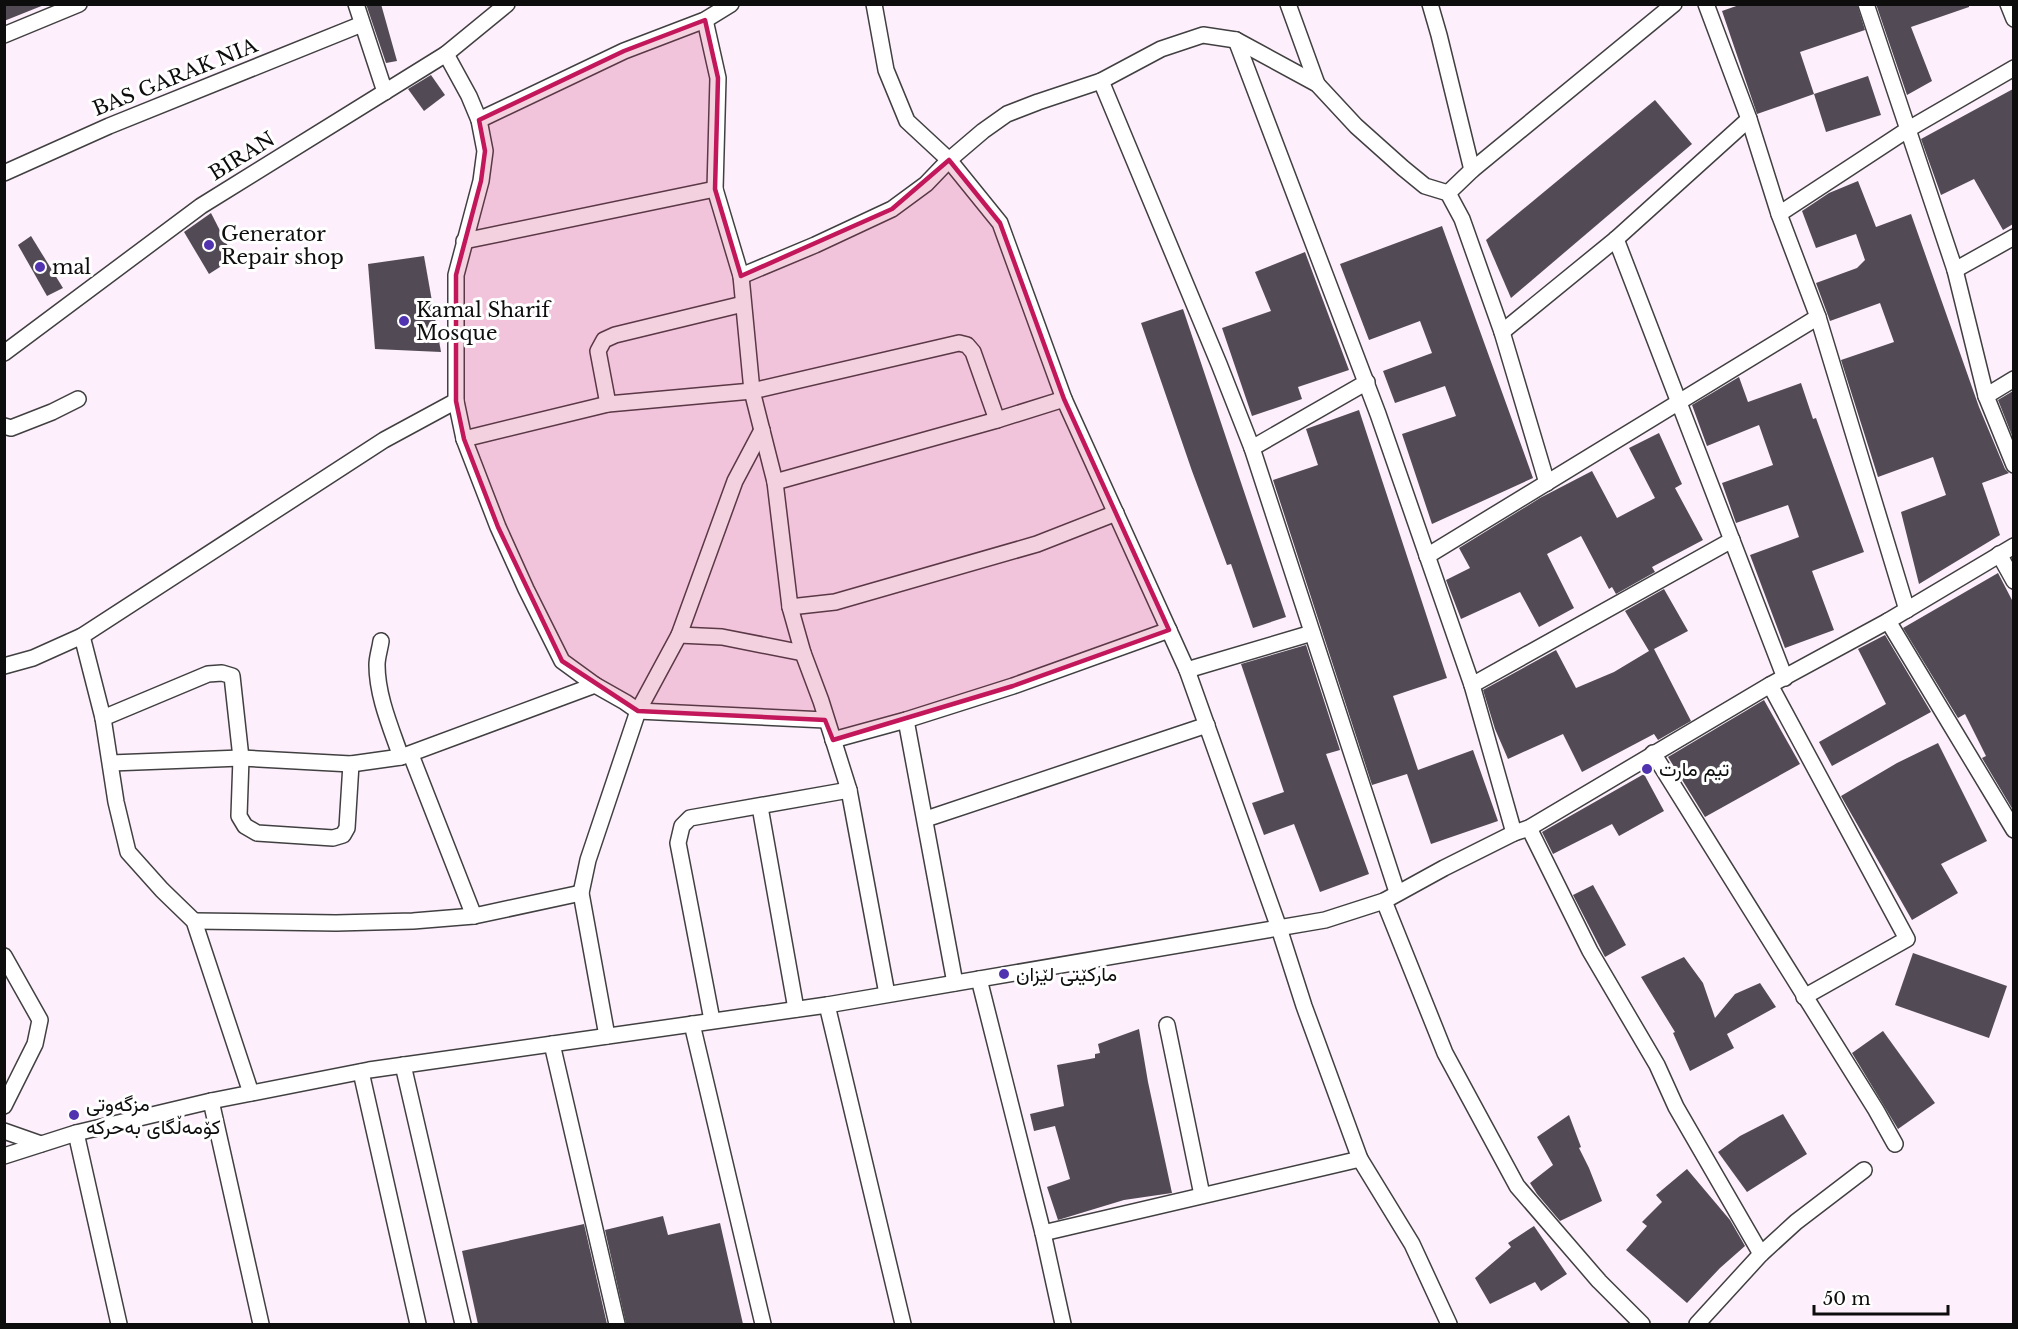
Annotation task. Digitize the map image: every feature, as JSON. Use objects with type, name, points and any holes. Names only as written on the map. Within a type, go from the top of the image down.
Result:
[{"type":"street","points":[[4,35],[79,4]]},
{"type":"street","points":[[356,4],[385,92]]},
{"type":"street","name":"BIRAN","points":[[4,353],[201,206],[446,54],[507,4]]},
{"type":"street","points":[[478,120],[624,51],[705,20],[731,4]]},
{"type":"street","points":[[874,4],[886,70],[907,121],[949,160],[1000,223],[1064,399],[1187,670],[1360,1159],[1412,1244],[1449,1324]]},
{"type":"street","points":[[1288,4],[1317,84]]},
{"type":"street","points":[[1430,4],[1440,35],[1472,170]]},
{"type":"street","points":[[1448,193],[1472,170],[1674,4]]},
{"type":"street","points":[[1706,4],[1749,119],[1779,214],[1818,317],[1907,610]]},
{"type":"street","points":[[1866,4],[1955,270],[1986,396],[2013,465]]},
{"type":"street","points":[[2008,4],[2013,19]]},
{"type":"street","points":[[705,20],[718,78],[716,189],[741,276],[752,391],[775,482],[790,607],[849,790],[887,994]]},
{"type":"street","name":"BAS GARAK NIA","points":[[4,173],[109,126],[362,24]]},
{"type":"street","points":[[741,276],[892,209],[926,184],[949,160],[1007,114],[1101,81],[1161,49],[1203,35],[1236,40],[1317,84],[1356,126],[1410,174],[1425,186],[1448,193],[1462,219],[1502,332],[1547,483]]},
{"type":"street","points":[[1236,40],[1367,382],[1522,831],[1657,1065],[1676,1107],[1761,1254]]},
{"type":"street","points":[[446,54],[469,96],[478,120],[485,151],[481,181],[456,275],[456,401],[464,439],[498,527],[562,662],[638,711],[825,720]]},
{"type":"street","points":[[1779,214],[1907,130],[2013,68]]},
{"type":"street","points":[[1101,81],[1252,448],[1312,633],[1390,896],[1445,1053],[1517,1186],[1599,1281],[1642,1324]]},
{"type":"street","points":[[1502,332],[1616,239],[1749,119]]},
{"type":"street","points":[[464,241],[716,189]]},
{"type":"street","points":[[1955,270],[2013,237]]},
{"type":"street","points":[[1616,239],[1785,678]]},
{"type":"street","points":[[608,404],[598,351],[604,340],[615,335],[743,304]]},
{"type":"street","points":[[1427,556],[1818,317]]},
{"type":"street","points":[[464,439],[608,404],[752,391],[959,343],[966,345],[973,352],[997,420]]},
{"type":"street","points":[[1986,396],[2013,379]]},
{"type":"street","points":[[1252,448],[1367,382]]},
{"type":"street","points":[[4,426],[11,428],[78,399]]},
{"type":"street","points":[[775,482],[1064,399]]},
{"type":"street","points":[[4,666],[33,658],[82,636],[384,440],[456,401]]},
{"type":"street","points":[[607,1036],[581,893],[588,860],[638,711],[679,635],[735,481],[762,430]]},
{"type":"street","points":[[790,607],[835,602],[1027,547],[1116,513]]},
{"type":"street","points":[[1472,685],[1732,540]]},
{"type":"street","points":[[4,1156],[76,1133],[211,1101],[361,1072],[827,1005],[1325,920],[1390,896],[1522,831],[1770,685],[1907,610],[2013,546]]},
{"type":"street","points":[[1999,554],[2013,581]]},
{"type":"street","points":[[1888,621],[2013,830]]},
{"type":"street","points":[[833,740],[906,720],[1013,686],[1169,630]]},
{"type":"street","points":[[1187,670],[1312,633]]},
{"type":"street","points":[[679,635],[722,637],[803,653]]},
{"type":"street","points":[[82,636],[103,718],[116,802],[128,852],[194,921],[251,1093]]},
{"type":"street","points":[[381,641],[376,664],[384,707],[474,916]]},
{"type":"street","points":[[103,718],[208,674],[222,673],[232,676],[241,758],[239,816],[245,826],[257,833],[333,838],[343,836],[346,828],[351,764]]},
{"type":"street","points":[[111,763],[241,758],[351,764],[406,756],[595,685]]},
{"type":"street","points":[[1770,685],[1906,939],[1804,998]]},
{"type":"street","points":[[906,720],[955,983]]},
{"type":"street","points":[[926,819],[1208,725]]},
{"type":"street","points":[[1653,753],[1895,1144]]},
{"type":"street","points":[[712,1020],[678,843],[682,826],[690,818],[849,790]]},
{"type":"street","points":[[760,807],[796,1009]]},
{"type":"street","points":[[194,921],[336,923],[413,921],[474,916],[581,893]]},
{"type":"street","points":[[4,956],[40,1020],[36,1044],[4,1107]]},
{"type":"street","points":[[979,979],[1043,1233],[1063,1324]]},
{"type":"street","points":[[827,1005],[903,1324]]},
{"type":"street","points":[[692,1024],[763,1324]]},
{"type":"street","points":[[1167,1025],[1202,1195]]},
{"type":"street","points":[[552,1044],[617,1324]]},
{"type":"street","points":[[403,1065],[463,1324]]},
{"type":"street","points":[[361,1072],[417,1324]]},
{"type":"street","points":[[211,1101],[261,1324]]},
{"type":"street","points":[[4,1131],[41,1144]]},
{"type":"street","points":[[76,1133],[119,1324]]},
{"type":"street","points":[[1043,1233],[1360,1159]]},
{"type":"street","points":[[1697,1324],[1761,1254],[1810,1210],[1864,1170]]},
{"type":"highlighted area","points":[[705,20],[718,78],[715,189],[741,276],[892,209],[949,160],[1000,223],[1064,399],[1169,630],[1013,686],[833,740],[825,720],[638,711],[562,661],[498,527],[464,439],[456,401],[456,275],[481,181],[485,151],[479,120],[624,51]]},
{"type":"building","points":[[4,4],[44,4],[44,5],[4,21]]},
{"type":"building","points":[[366,4],[381,4],[397,61],[386,63]]},
{"type":"building","points":[[1742,4],[1857,4],[1865,30],[1800,52],[1814,94],[1757,114],[1722,11]]},
{"type":"building","points":[[1876,4],[1969,4],[1969,7],[1911,27],[1932,81],[1907,95]]},
{"type":"building","points":[[431,75],[445,95],[424,111],[408,89]]},
{"type":"building","points":[[1868,76],[1881,115],[1826,132],[1814,94]]},
{"type":"building","points":[[2013,89],[2013,224],[2003,230],[1974,179],[1941,195],[1921,139]]},
{"type":"building","points":[[1655,100],[1692,144],[1511,298],[1486,240]]},
{"type":"building","points":[[1858,181],[1876,227],[1911,214],[1979,407],[2005,469],[2009,473],[1982,483],[2000,535],[1919,584],[1901,512],[1946,495],[1933,457],[1878,477],[1841,360],[1894,342],[1880,303],[1830,321],[1816,283],[1857,268],[1865,260],[1856,234],[1816,248],[1802,211],[1829,193]]},
{"type":"building","name":"Generator Repair shop","points":[[211,213],[234,258],[209,274],[184,232]]},
{"type":"building","points":[[1442,226],[1533,478],[1432,524],[1402,434],[1456,416],[1445,386],[1395,403],[1383,371],[1432,353],[1420,321],[1369,340],[1340,264]]},
{"type":"building","name":"mal","points":[[31,236],[63,288],[47,296],[18,245]]},
{"type":"building","points":[[1305,252],[1349,370],[1298,387],[1302,399],[1252,416],[1222,328],[1271,311],[1255,272]]},
{"type":"building","name":"Kamal Sharif Mosque","points":[[424,256],[441,352],[375,349],[368,264]]},
{"type":"building","points":[[1183,309],[1286,617],[1253,628],[1231,564],[1227,565],[1192,471],[1141,323]]},
{"type":"building","points":[[1739,377],[1748,402],[1801,383],[1813,419],[1816,418],[1864,552],[1812,571],[1834,630],[1785,648],[1750,555],[1799,537],[1788,505],[1736,523],[1722,483],[1773,465],[1759,425],[1707,446],[1692,405]]},
{"type":"building","points":[[2013,391],[2013,438],[1998,400]]},
{"type":"building","points":[[1359,410],[1447,678],[1393,696],[1418,770],[1473,750],[1498,821],[1431,844],[1407,774],[1372,785],[1273,480],[1318,465],[1306,429]]},
{"type":"building","points":[[1659,433],[1682,484],[1675,488],[1703,540],[1652,567],[1655,572],[1616,594],[1612,587],[1609,589],[1581,536],[1547,554],[1574,608],[1539,627],[1520,592],[1461,619],[1446,580],[1470,568],[1459,548],[1540,498],[1592,471],[1617,518],[1655,498],[1629,448]]},
{"type":"building","points":[[1998,573],[2013,602],[2013,810],[1982,758],[1986,756],[1965,714],[1958,718],[1903,628]]},
{"type":"building","points":[[1664,589],[1688,631],[1654,649],[1691,721],[1658,740],[1654,734],[1582,772],[1563,734],[1508,759],[1495,729],[1483,690],[1556,650],[1576,688],[1614,672],[1649,651],[1625,611]]},
{"type":"building","points":[[1885,635],[1931,712],[1832,766],[1819,742],[1886,704],[1858,649]]},
{"type":"building","points":[[1306,645],[1340,750],[1326,754],[1369,874],[1320,892],[1294,824],[1264,835],[1252,803],[1284,792],[1241,664]]},
{"type":"building","points":[[1764,700],[1800,764],[1705,817],[1668,757]]},
{"type":"building","points":[[1938,743],[1987,841],[1941,864],[1958,893],[1912,920],[1841,796],[1897,763]]},
{"type":"building","points":[[1644,774],[1664,811],[1619,836],[1612,824],[1553,854],[1542,832]]},
{"type":"building","points":[[1593,885],[1626,945],[1605,957],[1573,895]]},
{"type":"building","points":[[1913,953],[2007,986],[1989,1038],[1895,1005]]},
{"type":"building","points":[[1684,957],[1703,983],[1715,1018],[1735,994],[1760,983],[1776,1007],[1727,1034],[1734,1048],[1690,1071],[1673,1033],[1675,1032],[1641,977]]},
{"type":"building","points":[[1139,1029],[1172,1193],[1124,1200],[1058,1220],[1047,1187],[1070,1179],[1055,1126],[1034,1131],[1030,1114],[1064,1106],[1057,1065],[1095,1058],[1095,1054],[1100,1053],[1098,1044]]},
{"type":"building","points":[[1883,1031],[1935,1103],[1898,1129],[1852,1053]]},
{"type":"building","points":[[1783,1114],[1807,1154],[1747,1192],[1718,1152],[1740,1136]]},
{"type":"building","points":[[1569,1115],[1581,1147],[1579,1148],[1602,1201],[1560,1221],[1530,1183],[1553,1165],[1537,1137]]},
{"type":"building","points":[[1687,1169],[1730,1220],[1745,1246],[1720,1268],[1687,1303],[1626,1250],[1647,1226],[1642,1222],[1662,1202],[1656,1195]]},
{"type":"building","points":[[663,1216],[668,1235],[720,1223],[743,1324],[626,1324],[605,1230]]},
{"type":"building","points":[[584,1224],[607,1324],[478,1324],[462,1251]]},
{"type":"building","points":[[1534,1226],[1567,1274],[1541,1291],[1535,1282],[1490,1304],[1475,1278],[1511,1247],[1508,1243]]},
{"type":"place","name":"Generator Repair shop","points":[[209,245]]},
{"type":"place","name":"mal","points":[[40,267]]},
{"type":"place","name":"Kamal Sharif Mosque","points":[[404,321]]},
{"type":"place","name":"تيم مارت","points":[[1647,769]]},
{"type":"place","name":"مارکێتی لێزان","points":[[1004,974]]},
{"type":"place","name":"مزگەوتی کۆمەڵگای بەحرکە","points":[[74,1115]]}]
